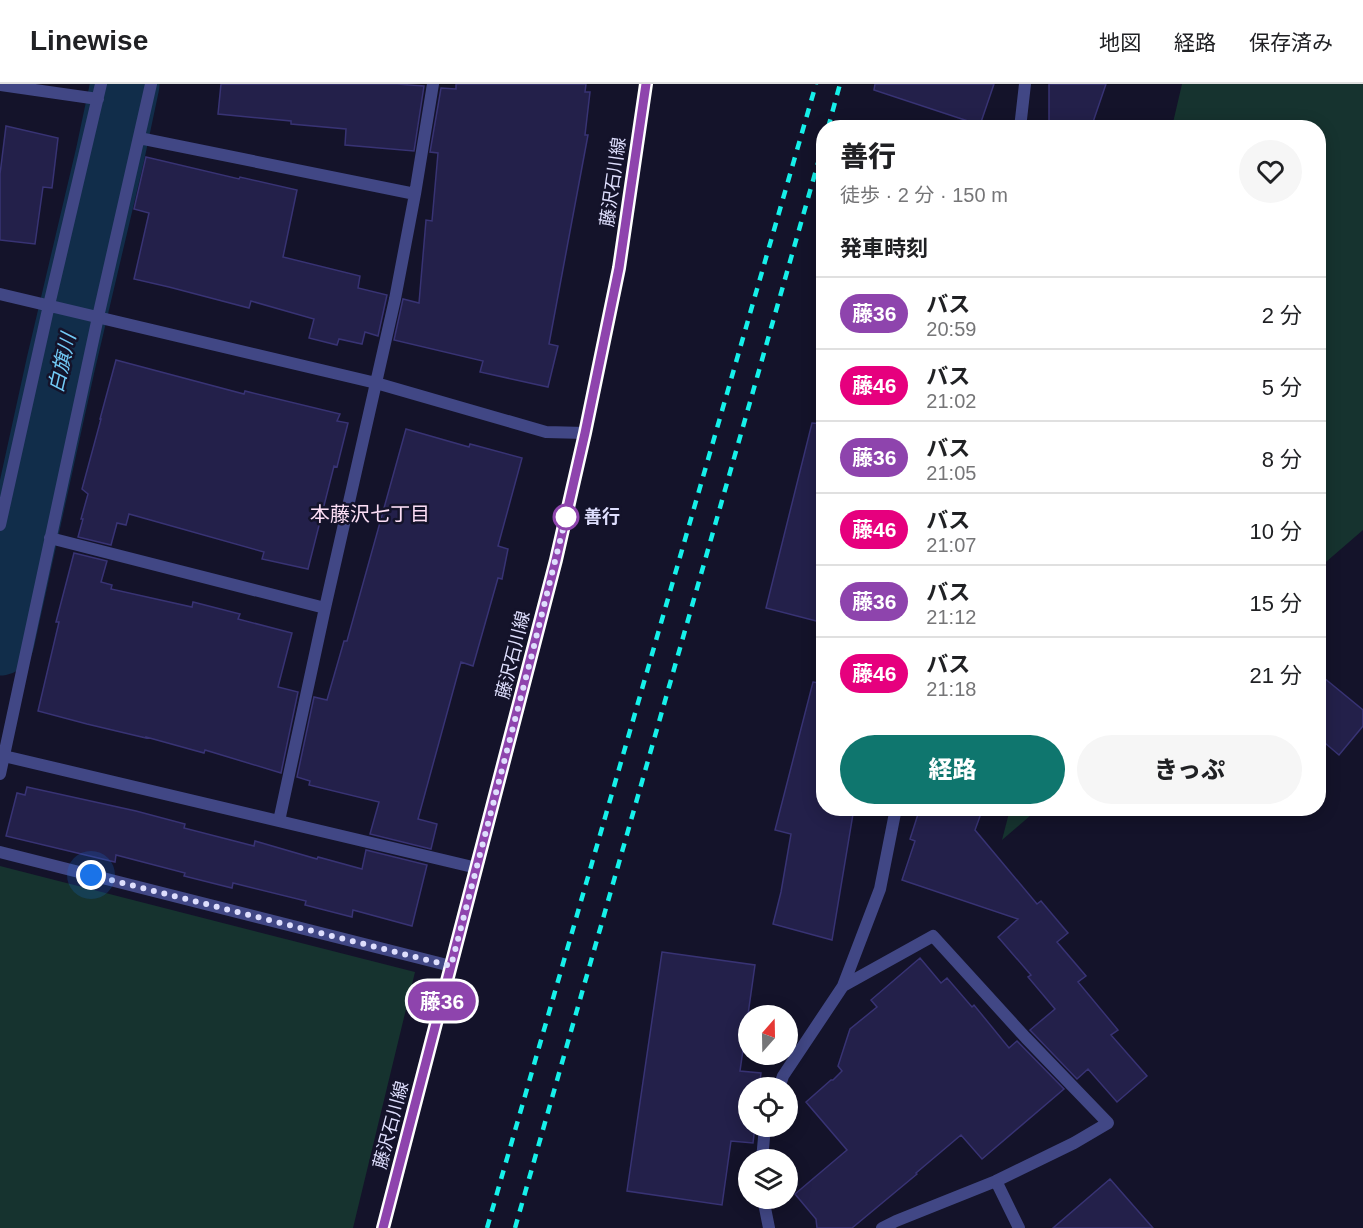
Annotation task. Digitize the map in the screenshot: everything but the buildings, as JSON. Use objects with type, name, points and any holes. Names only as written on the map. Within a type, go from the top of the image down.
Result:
[{"type":"street","points":[[0,525],[56,307],[101,84]]},
{"type":"street","points":[[0,774],[95,316],[151,84]]},
{"type":"street","points":[[279,821],[395,299],[433,84]]},
{"type":"street","name":"藤沢石川線","points":[[383,1228],[556,560],[619,268],[646,84]]},
{"type":"street","points":[[1021,120],[1025,84]]},
{"type":"street","points":[[0,85],[98,99]]},
{"type":"street","points":[[139,138],[415,194]]},
{"type":"street","points":[[0,294],[376,383],[546,432],[585,433]]},
{"type":"street","points":[[50,538],[325,608]]},
{"type":"street","points":[[4,756],[477,867]]},
{"type":"street","points":[[783,1077],[843,986],[880,889],[895,816]]},
{"type":"street","points":[[0,852],[451,966]]},
{"type":"street","points":[[843,986],[933,936],[1108,1123],[1074,1143],[996,1181],[882,1228]]},
{"type":"street","points":[[996,1181],[1019,1228]]},
{"type":"street","points":[[765,1209],[769,1228]]},
{"type":"green space","points":[[1182,84],[1363,84],[1363,530],[1326,562],[1326,120],[1174,120]]},
{"type":"green space","points":[[1008,816],[1030,816],[1002,840]]},
{"type":"green space","points":[[0,866],[415,972],[353,1228],[0,1228]]},
{"type":"waterway","name":"白旗川","points":[[0,641],[125,84]]},
{"type":"railway","points":[[487,1228],[816,84]]},
{"type":"railway","points":[[830,120],[840,84]]},
{"type":"railway","points":[[515,1228],[816,170]]},
{"type":"bus line","name":"藤36","points":[[383,1228],[556,560],[619,268],[646,84]]},
{"type":"place","name":"善行","points":[[566,517]]},
{"type":"district","name":"本藤沢七丁目","points":[[370,514]]},
{"type":"route","points":[[91,875],[451,966],[566,517]]}]
